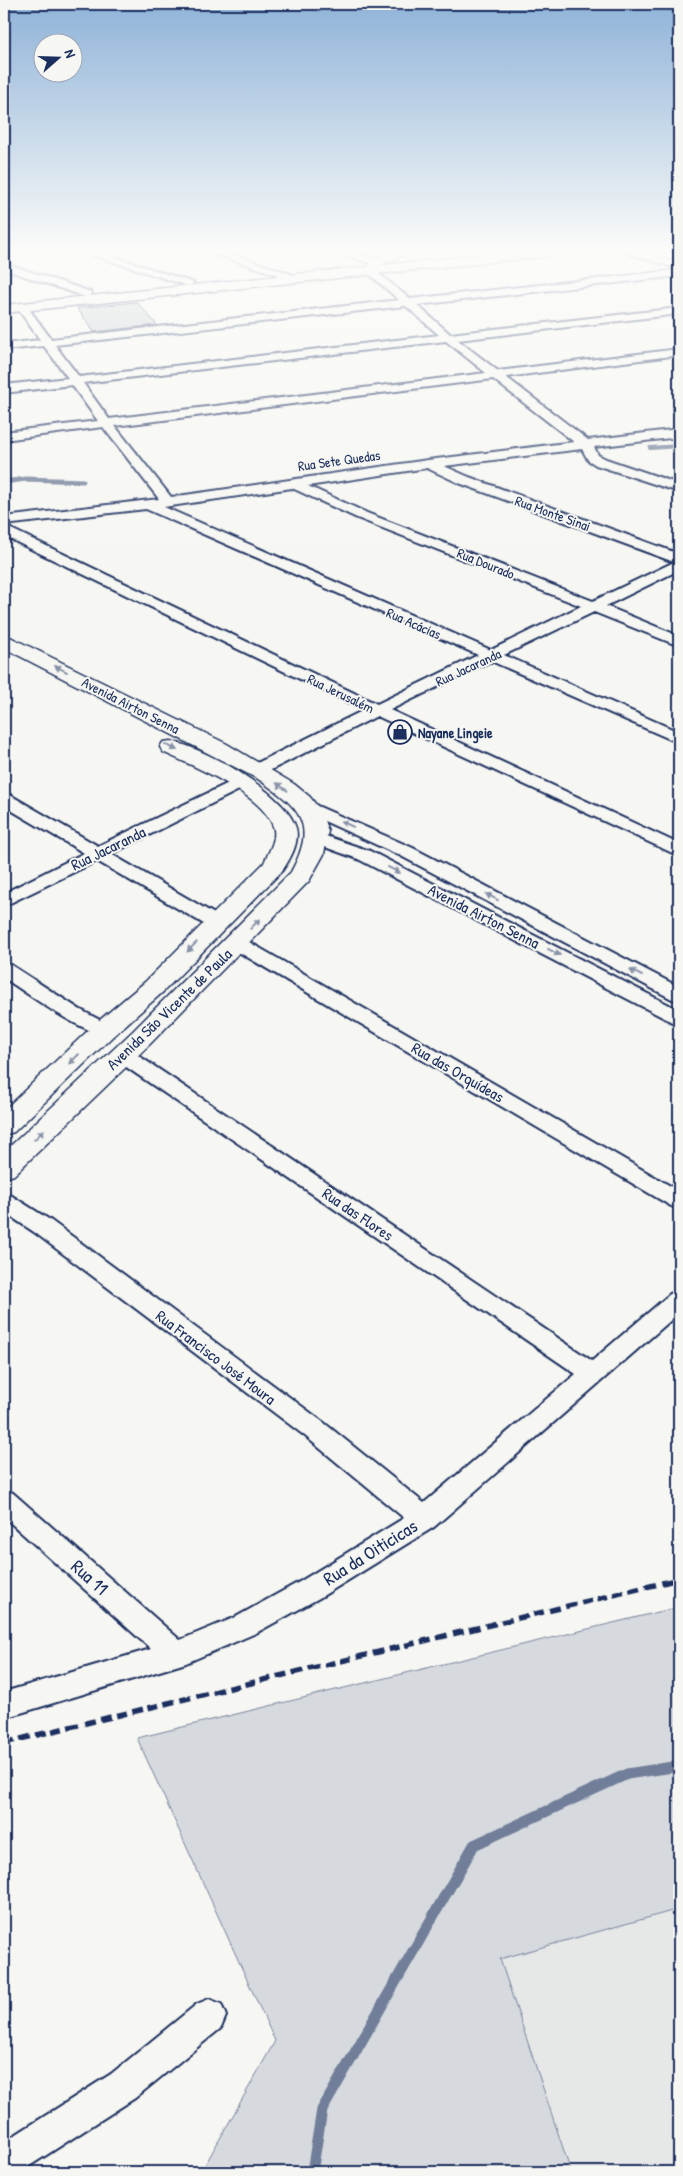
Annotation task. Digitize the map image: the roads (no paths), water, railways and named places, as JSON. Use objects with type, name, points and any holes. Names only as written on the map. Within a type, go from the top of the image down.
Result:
[{"type":"main road","name":"Avenida Airton Senna","points":[[4,640],[257,770],[306,806]]},
{"type":"main road","name":"Avenida Airton Senna","points":[[4,660],[239,783],[262,798],[276,812],[285,830]]},
{"type":"main road","points":[[306,806],[314,817],[317,838]]},
{"type":"main road","name":"Avenida São Vicente de Paula","points":[[4,1126],[104,1030],[154,987],[274,866],[284,846],[285,830]]},
{"type":"main road","name":"Avenida São Vicente de Paula","points":[[4,1168],[123,1055],[182,994],[237,943],[301,876],[312,857],[317,838]]},
{"type":"main road","points":[[154,987],[182,994]]},
{"type":"street","points":[[55,354],[168,502]]},
{"type":"street","points":[[4,389],[298,354]]},
{"type":"street","points":[[469,354],[586,445],[592,458],[679,488]]},
{"type":"street","points":[[4,436],[666,354]]},
{"type":"street","name":"Rua Sete Quedas","points":[[4,521],[149,505],[428,464],[679,433]]},
{"type":"street","name":"Rua Monte Sinai","points":[[428,464],[464,480],[679,559]]},
{"type":"street","name":"Rua Dourado","points":[[293,483],[310,493],[384,524],[484,561],[679,641]]},
{"type":"street","name":"Rua Acácias","points":[[149,505],[491,657],[679,738]]},
{"type":"street","name":"Rua Jerusalém","points":[[4,531],[377,710],[679,851]]},
{"type":"street","name":"Rua Jacaranda","points":[[257,770],[377,710],[491,657],[591,606],[679,565]]},
{"type":"street","name":"Rua Jacaranda","points":[[4,900],[239,783]]},
{"type":"street","points":[[4,799],[216,923]]},
{"type":"street","name":"Avenida Airton Senna","points":[[306,806],[407,852],[679,995]]},
{"type":"street","name":"Avenida Airton Senna","points":[[317,838],[364,855],[396,870],[679,1018]]},
{"type":"street","name":"Rua das Orquídeas","points":[[237,943],[679,1201]]},
{"type":"street","points":[[593,972],[613,961]]},
{"type":"street","points":[[4,969],[104,1030]]},
{"type":"street","name":"Rua das Flores","points":[[123,1055],[592,1373]]},
{"type":"street","name":"Rua Francisco José Moura","points":[[4,1201],[42,1226],[306,1424],[424,1519]]},
{"type":"street","name":"Rua da Oiticicas","points":[[4,1705],[176,1654],[246,1625],[311,1589],[424,1519],[679,1300]]},
{"type":"street","name":"Rua 11","points":[[4,1501],[176,1654]]},
{"type":"street","points":[[4,2162],[123,2086],[209,2016]]},
{"type":"waterway","points":[[650,448],[679,446]]},
{"type":"waterway","points":[[4,482],[26,479],[83,481]]},
{"type":"waterway","points":[[312,2172],[322,2110],[474,1845],[627,1774],[679,1766]]},
{"type":"railway","points":[[4,1743],[679,1579]]},
{"type":"place","name":"Nayane Lingeie","points":[[400,732]]}]
